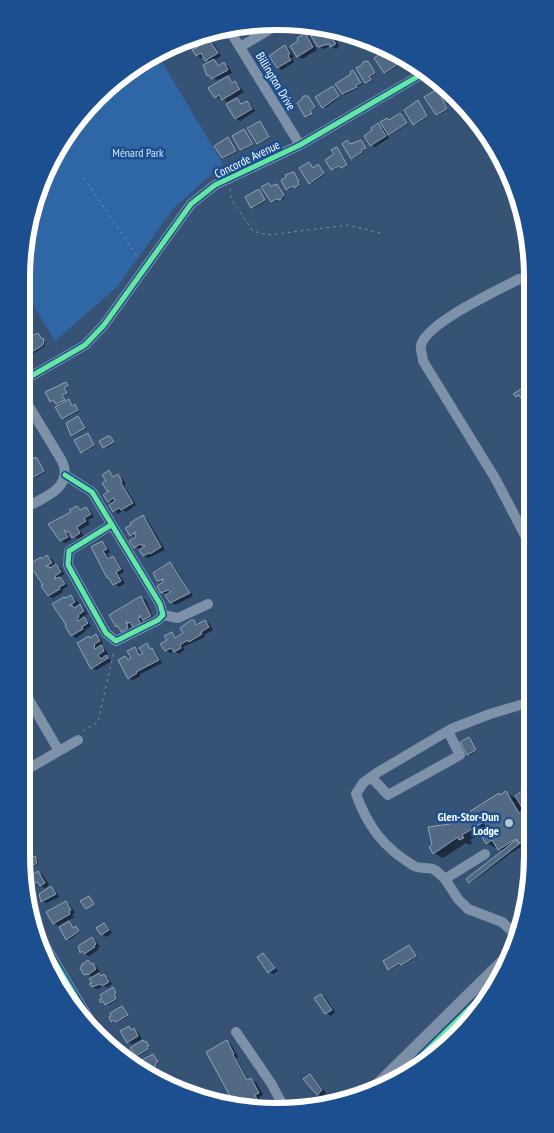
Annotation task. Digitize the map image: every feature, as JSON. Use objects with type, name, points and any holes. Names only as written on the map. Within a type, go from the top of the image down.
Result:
[{"type":"main road","points":[[383,1079],[499,965]]},
{"type":"street","points":[[240,47],[268,31]]},
{"type":"street","name":"Billington Drive","points":[[233,34],[300,145]]},
{"type":"street","name":"Concorde Avenue","points":[[30,377],[85,345],[104,325],[191,204],[215,185],[300,145],[419,76]]},
{"type":"street","points":[[524,278],[519,279],[441,321],[427,333],[421,346],[423,361],[495,478],[524,534]]},
{"type":"street","points":[[30,408],[62,461],[66,475],[60,488],[30,505]]},
{"type":"street","points":[[66,475],[92,492],[160,604],[163,615]]},
{"type":"street","points":[[111,525],[69,551],[68,565],[106,633],[116,641],[158,620],[163,615]]},
{"type":"street","points":[[163,615],[178,618],[208,604]]},
{"type":"street","points":[[30,701],[59,751]]},
{"type":"street","points":[[512,931],[502,922],[468,909],[458,899],[445,879],[433,869],[416,867],[393,850],[375,833],[363,813],[356,794],[363,783],[448,731],[524,704]]},
{"type":"street","points":[[372,777],[388,795],[460,755],[448,731]]},
{"type":"street","points":[[30,769],[59,751],[80,735]]},
{"type":"street","points":[[445,879],[485,854]]},
{"type":"street","points":[[51,956],[82,1007]]},
{"type":"street","points":[[236,1032],[271,1083],[282,1103]]},
{"type":"path","points":[[84,178],[140,259]]},
{"type":"path","points":[[230,188],[231,199],[253,231],[268,235],[348,226],[380,233]]},
{"type":"path","points":[[80,735],[98,722],[116,641]]},
{"type":"green space","name":"Ménard Park","points":[[161,59],[223,164],[174,208],[117,287],[55,341],[30,300],[32,245],[43,198],[63,153],[91,114],[114,91]]},
{"type":"building","points":[[305,33],[313,47],[297,57],[290,46]]},
{"type":"building","points":[[315,33],[331,36],[336,44],[330,47],[329,44],[318,47],[311,36]]},
{"type":"building","points":[[207,40],[218,53],[205,61],[201,53],[196,56],[192,50],[198,47],[196,44]]},
{"type":"building","points":[[285,45],[291,60],[277,68],[269,56]]},
{"type":"building","points":[[381,53],[395,60],[398,64],[384,73],[374,58]]},
{"type":"building","points":[[214,59],[218,66],[224,62],[228,70],[211,79],[209,75],[207,76],[203,65]]},
{"type":"building","points":[[368,61],[375,73],[369,76],[371,80],[365,83],[356,68],[362,65],[363,62]]},
{"type":"building","points":[[353,70],[361,83],[342,94],[335,84],[351,74],[350,72]]},
{"type":"building","points":[[228,76],[232,83],[235,81],[240,89],[222,100],[219,95],[215,98],[208,88]]},
{"type":"building","points":[[333,86],[339,96],[322,108],[315,97]]},
{"type":"building","points":[[437,89],[445,96],[441,98],[447,109],[436,115],[424,97]]},
{"type":"building","points":[[303,96],[308,96],[315,107],[310,111],[312,114],[305,117],[297,103]]},
{"type":"building","points":[[237,98],[241,104],[247,101],[252,109],[235,119],[226,104]]},
{"type":"building","points":[[418,100],[427,116],[413,125],[404,110]]},
{"type":"building","points":[[400,113],[407,123],[388,135],[380,122],[387,118],[389,120]]},
{"type":"building","points":[[260,121],[269,137],[257,144],[247,128]]},
{"type":"building","points":[[378,123],[386,136],[370,146],[364,136]]},
{"type":"building","points":[[244,129],[253,144],[240,150],[232,136]]},
{"type":"building","points":[[228,137],[236,151],[222,158],[214,146]]},
{"type":"building","points":[[347,140],[350,144],[361,140],[366,148],[351,159],[342,144]]},
{"type":"building","points":[[337,147],[347,165],[331,170],[325,160],[334,154],[331,150]]},
{"type":"building","points":[[309,162],[313,168],[318,164],[324,173],[309,184],[299,168]]},
{"type":"building","points":[[294,172],[299,185],[286,190],[281,180],[286,177],[285,175]]},
{"type":"building","points":[[268,183],[271,186],[277,184],[284,195],[280,200],[277,199],[271,202],[261,187]]},
{"type":"building","points":[[259,189],[265,200],[251,208],[245,197]]},
{"type":"building","points":[[38,333],[44,339],[43,345],[30,353],[30,337]]},
{"type":"building","points":[[66,382],[68,386],[64,388],[67,393],[62,395],[65,400],[56,404],[53,400],[50,402],[45,392]]},
{"type":"building","points":[[524,387],[524,402],[519,395],[516,397],[513,394]]},
{"type":"building","points":[[69,399],[72,406],[75,404],[78,410],[62,419],[55,407]]},
{"type":"building","points":[[78,416],[85,428],[71,436],[66,423]]},
{"type":"building","points":[[88,433],[94,445],[81,453],[74,440]]},
{"type":"building","points":[[108,436],[114,442],[103,448],[99,441]]},
{"type":"building","points":[[36,457],[44,471],[32,478],[30,474],[30,459]]},
{"type":"building","points":[[109,470],[113,477],[118,474],[133,503],[113,512],[109,505],[115,501],[113,498],[108,502],[103,495],[109,491],[107,491],[102,483],[106,481],[102,475]]},
{"type":"building","points":[[77,506],[80,510],[86,507],[91,514],[84,518],[86,521],[77,527],[80,533],[72,538],[69,531],[67,533],[65,530],[68,537],[60,541],[48,524],[71,512],[69,510]]},
{"type":"building","points":[[143,515],[161,547],[143,556],[139,550],[145,546],[140,544],[134,548],[129,541],[136,537],[134,534],[136,532],[130,536],[125,528]]},
{"type":"building","points":[[102,541],[107,549],[103,551],[108,559],[113,556],[121,569],[116,572],[121,581],[113,585],[107,578],[91,547]]},
{"type":"building","points":[[47,555],[52,563],[47,567],[49,566],[50,568],[56,564],[61,572],[54,579],[60,577],[65,584],[48,596],[30,566],[30,563],[41,557],[42,559]]},
{"type":"building","points":[[170,562],[190,593],[170,603],[165,595],[171,592],[168,590],[161,593],[157,586],[164,579],[157,581],[153,573]]},
{"type":"building","points":[[71,595],[75,602],[69,606],[72,605],[74,608],[80,604],[84,611],[78,615],[78,621],[84,617],[88,623],[82,627],[83,629],[71,636],[52,604]]},
{"type":"building","points":[[141,596],[151,616],[143,620],[139,615],[140,617],[138,618],[141,624],[134,628],[130,622],[127,624],[126,621],[128,628],[121,632],[109,615]]},
{"type":"building","points":[[194,620],[196,625],[205,620],[209,627],[201,632],[202,634],[180,645],[181,648],[174,652],[171,648],[165,651],[160,644],[167,640],[164,636],[172,632],[175,638],[183,633],[180,628]]},
{"type":"building","points":[[96,634],[100,641],[94,644],[94,647],[95,649],[101,645],[104,651],[98,655],[101,659],[106,655],[108,658],[91,669],[77,643]]},
{"type":"building","points":[[147,643],[159,660],[136,672],[128,679],[118,660],[125,656],[128,660],[131,658],[127,651],[135,647],[139,655],[143,653],[139,648]]},
{"type":"building","points":[[469,737],[476,750],[467,755],[460,742]]},
{"type":"building","name":"Glen-Stor-Dun Lodge","points":[[506,791],[519,813],[524,810],[524,841],[520,844],[516,839],[498,850],[492,840],[486,844],[482,837],[490,831],[484,822],[462,835],[464,838],[459,840],[458,837],[433,854],[429,847],[432,845],[428,827],[450,824],[499,793],[500,795]]},
{"type":"building","points":[[522,791],[524,794],[524,806],[522,807],[515,796]]},
{"type":"building","points":[[516,840],[519,844],[469,883],[466,879]]},
{"type":"building","points":[[30,854],[35,856],[37,863],[31,867],[30,856]]},
{"type":"building","points":[[38,871],[45,883],[40,886],[37,882],[34,884],[32,883],[31,876]]},
{"type":"building","points":[[51,886],[56,894],[41,902],[39,894]]},
{"type":"building","points":[[89,896],[94,904],[86,909],[80,901]]},
{"type":"building","points":[[66,901],[71,910],[69,911],[70,914],[53,924],[46,912]]},
{"type":"building","points":[[69,921],[73,928],[76,926],[79,931],[66,940],[59,927]]},
{"type":"building","points":[[104,923],[109,930],[101,935],[96,928]]},
{"type":"building","points":[[92,937],[96,944],[95,947],[84,954],[82,951],[80,953],[78,946]]},
{"type":"building","points":[[409,945],[416,956],[388,970],[383,961]]},
{"type":"building","points":[[263,953],[275,968],[268,973],[257,957]]},
{"type":"building","points":[[88,960],[91,964],[93,963],[96,969],[88,975],[84,975],[80,968]]},
{"type":"building","points":[[99,973],[101,976],[104,974],[109,982],[102,986],[100,984],[92,987],[89,984],[92,983],[89,979]]},
{"type":"building","points":[[113,987],[116,999],[105,1005],[103,1001],[101,1003],[99,1000],[102,998],[100,995]]},
{"type":"building","points":[[321,994],[332,1010],[325,1014],[314,998]]},
{"type":"building","points":[[122,1006],[128,1015],[116,1022],[114,1020],[111,1022],[110,1013]]},
{"type":"building","points":[[129,1026],[131,1030],[134,1028],[138,1036],[127,1043],[120,1031]]},
{"type":"building","points":[[143,1040],[149,1046],[147,1047],[148,1049],[136,1056],[130,1048]]},
{"type":"building","points":[[227,1040],[247,1080],[251,1078],[259,1093],[255,1095],[258,1102],[231,1098],[206,1052]]},
{"type":"building","points":[[153,1054],[158,1062],[151,1069],[140,1061]]},
{"type":"building","points":[[310,1074],[322,1090],[317,1095],[303,1079]]},
{"type":"cycle path","points":[[30,377],[85,345],[104,325],[191,204],[215,185],[300,145],[419,76]]},
{"type":"cycle path","points":[[65,475],[92,492],[160,604],[163,615],[158,620],[116,641],[106,633],[68,565],[69,551],[111,525]]},
{"type":"cycle path","points":[[51,956],[82,1007]]},
{"type":"cycle path","points":[[421,1056],[476,1002]]},
{"type":"place","name":"Glen-Stor-Dun Lodge","points":[[509,823]]}]
